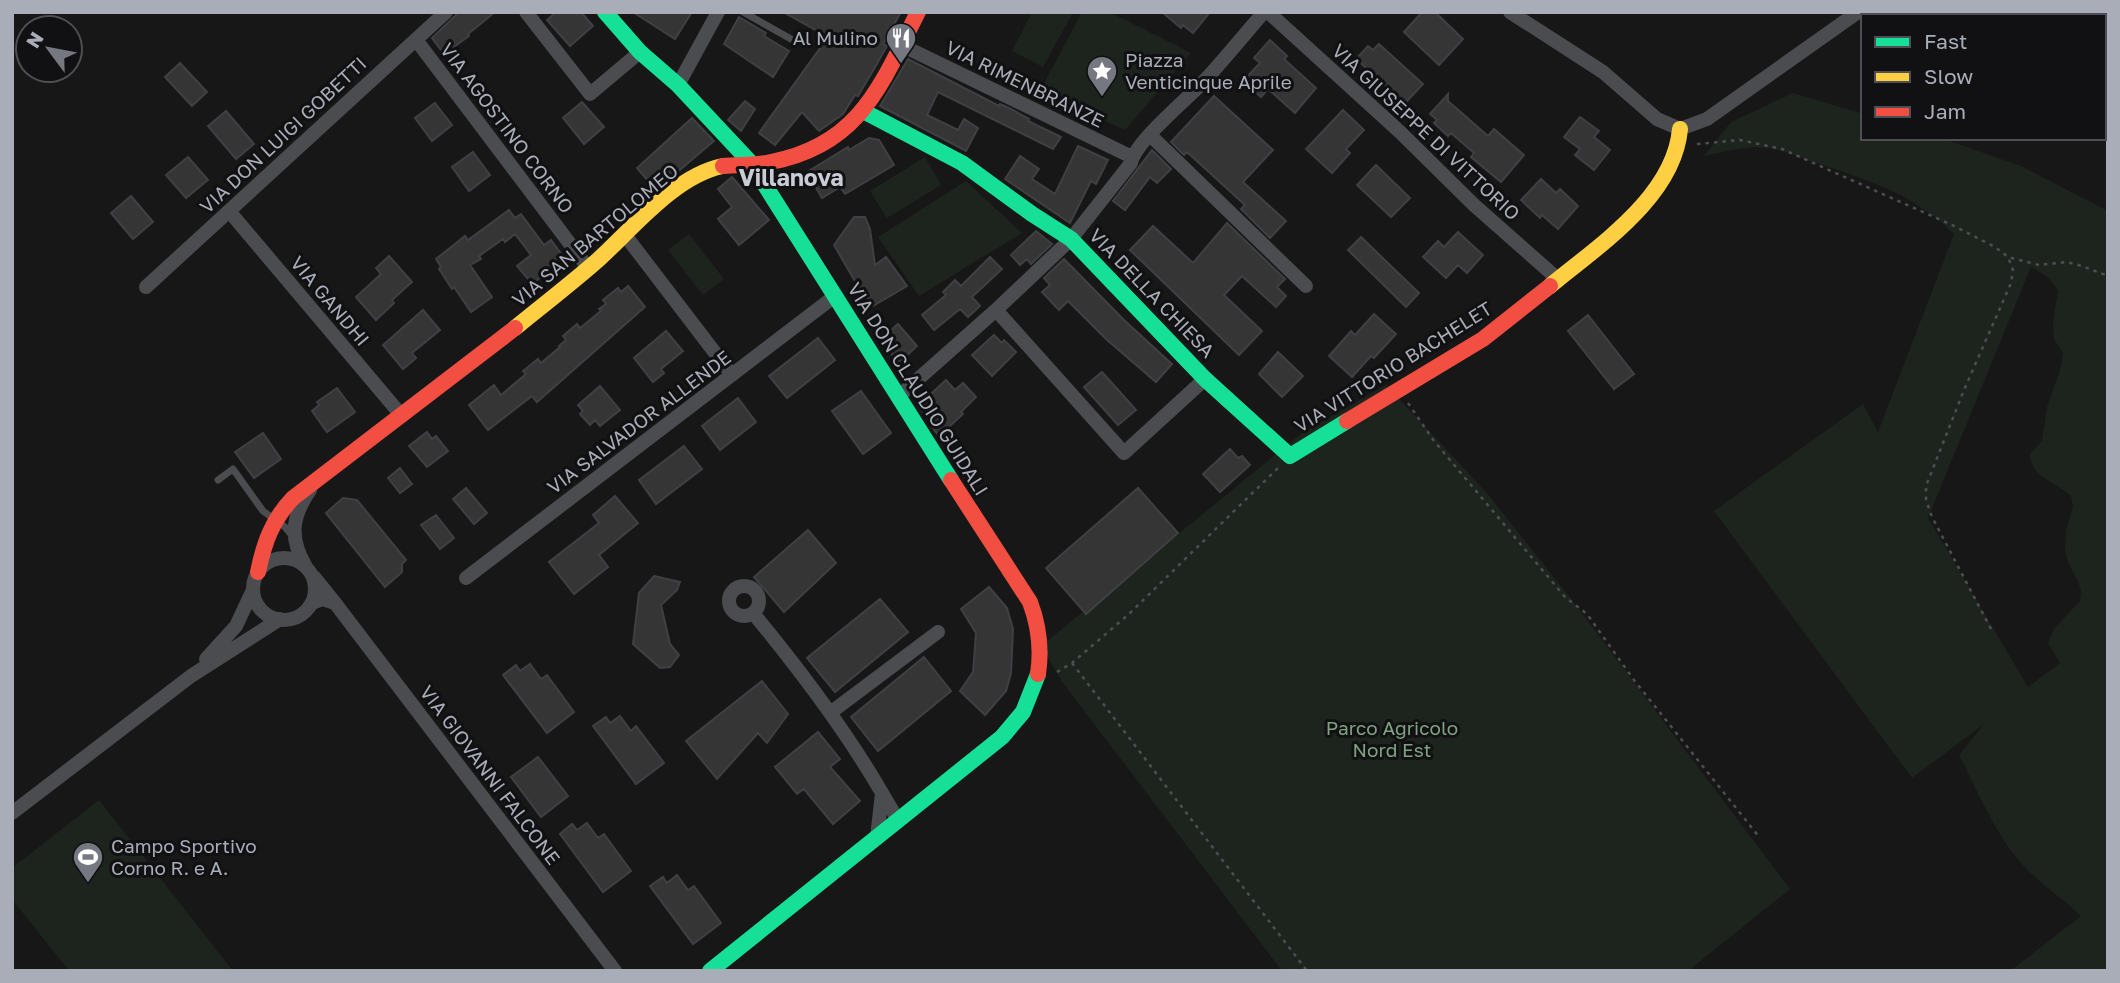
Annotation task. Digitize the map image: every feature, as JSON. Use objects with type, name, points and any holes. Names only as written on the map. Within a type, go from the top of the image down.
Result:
[{"type":"street","name":"VIA DON LUIGI GOBETTI","points":[[146,287],[446,12]]},
{"type":"street","points":[[526,12],[590,94],[640,52]]},
{"type":"street","name":"VIA DON CLAUDIO GUIDALI","points":[[605,12],[640,52],[678,85],[751,163],[1030,602],[1038,619],[1041,640],[1036,686],[1023,714],[1002,737],[898,820]]},
{"type":"street","points":[[678,85],[718,12]]},
{"type":"street","name":"VIA SAN BARTOLOMEO","points":[[191,676],[236,626],[253,590],[268,531],[274,519],[293,498],[486,353],[589,268],[662,203],[707,170],[751,163],[771,163],[817,146],[847,129],[863,111],[918,12]]},
{"type":"street","points":[[899,397],[1071,239],[1150,135],[1205,80],[1266,12]]},
{"type":"street","name":"VIA GIUSEPPE DI VITTORIO","points":[[1266,12],[1559,280]]},
{"type":"street","points":[[1510,12],[1603,72],[1679,135],[1707,119],[1858,12]]},
{"type":"street","name":"VIA AGOSTINO CORNO","points":[[420,45],[589,268]]},
{"type":"street","name":"VIA RIMENBRANZE","points":[[901,45],[1132,156]]},
{"type":"street","name":"VIA DELLA CHIESA","points":[[863,111],[962,163],[1071,239],[1205,379],[1290,456]]},
{"type":"street","points":[[1150,135],[1306,286]]},
{"type":"street","name":"VIA VITTORIO BACHELET","points":[[1290,456],[1483,339],[1559,280],[1620,229],[1650,196],[1666,175],[1679,135]]},
{"type":"street","name":"VIA GANDHI","points":[[229,211],[402,416]]},
{"type":"street","points":[[625,235],[732,375]]},
{"type":"street","name":"VIA SALVADOR ALLENDE","points":[[466,578],[835,296]]},
{"type":"street","points":[[996,310],[1124,453],[1205,379]]},
{"type":"street","name":"VIA SAN BARTOLOMEO","points":[[295,540],[294,523],[297,511],[317,481]]},
{"type":"street","points":[[295,540],[316,586],[312,603]]},
{"type":"street","points":[[258,572],[269,562],[283,558],[298,561],[309,570]]},
{"type":"street","name":"VIA GIOVANNI FALCONE","points":[[309,570],[615,971]]},
{"type":"street","points":[[253,590],[261,609],[267,615],[280,619],[298,617],[312,603],[323,599],[335,603]]},
{"type":"street","points":[[710,971],[898,820],[830,713],[794,662],[753,613]]},
{"type":"street","points":[[12,813],[191,676],[280,619]]},
{"type":"street","points":[[830,713],[938,632]]},
{"type":"street","points":[[877,837],[882,793]]},
{"type":"lane","points":[[743,12],[791,39]]},
{"type":"lane","points":[[218,480],[233,469],[263,511],[285,527],[295,540]]},
{"type":"path","points":[[1679,135],[1720,143],[1741,140],[1782,149],[1952,225],[1995,247],[2008,257],[2039,265],[2067,262],[2108,276]]},
{"type":"path","points":[[1991,629],[1932,517],[1926,500],[1926,486],[2011,283],[2013,270],[2008,257]]},
{"type":"path","points":[[1398,389],[1434,441],[1557,588],[1587,614],[1634,680],[1760,838]]},
{"type":"path","points":[[1290,456],[1129,614],[1072,663],[1307,971]]},
{"type":"green space","points":[[1032,12],[1073,12],[1043,67],[1012,51]]},
{"type":"green space","points":[[1082,12],[1109,12],[1191,53],[1125,130],[1040,91]]},
{"type":"green space","points":[[1793,93],[1861,113],[1861,140],[1947,140],[2021,166],[2108,211],[2108,971],[2010,971],[2081,916],[2024,866],[2008,846],[1985,808],[1959,755],[1984,724],[1912,778],[1714,511],[1863,404],[1878,432],[1954,234],[1921,207],[1886,188],[1784,152],[1752,147],[1704,156],[1731,122]],"holes":[[[2031,267],[2049,278],[2058,291],[2053,322],[2054,339],[2063,353],[2061,367],[2047,407],[2042,441],[2030,454],[2031,462],[2039,474],[2071,496],[2073,507],[2066,531],[2065,550],[2081,591],[2080,601],[2054,629],[2048,643],[2060,663],[2028,687],[1928,518]]]},
{"type":"green space","points":[[925,157],[941,185],[887,218],[870,191]]},
{"type":"green space","points":[[966,181],[1022,233],[919,296],[878,237]]},
{"type":"green space","points":[[689,234],[724,279],[703,295],[668,250]]},
{"type":"green space","name":"Parco Agricolo Nord Est","points":[[1386,385],[1487,493],[1575,604],[1790,889],[1688,971],[1282,971],[1063,683],[1041,646],[1302,433]]},
{"type":"green space","name":"Campo Sportivo Corno R. e A.","points":[[99,800],[233,971],[69,971],[12,899],[12,868]]},
{"type":"building","points":[[459,12],[495,12],[444,54],[432,38]]},
{"type":"building","points":[[556,12],[581,12],[593,26],[570,46],[547,20]]},
{"type":"building","points":[[633,12],[692,12],[675,39]]},
{"type":"building","points":[[783,12],[901,12],[883,44],[887,46],[874,69],[858,96],[855,95],[843,114],[819,131],[802,112],[775,145],[759,133],[828,37]]},
{"type":"building","points":[[1162,12],[1210,12],[1193,33],[1183,25],[1181,28]]},
{"type":"building","points":[[1422,12],[1435,12],[1463,39],[1439,65],[1404,32]]},
{"type":"building","points":[[739,17],[789,51],[773,77],[724,44]]},
{"type":"building","points":[[1270,40],[1287,56],[1284,59],[1316,88],[1295,113],[1268,89],[1261,97],[1243,81],[1260,63],[1254,58]]},
{"type":"building","points":[[1379,44],[1423,84],[1405,103],[1356,59],[1368,46],[1373,50]]},
{"type":"building","points":[[908,59],[999,106],[1000,104],[1009,108],[1061,137],[1053,149],[938,92],[927,115],[958,130],[964,119],[978,128],[966,151],[880,106]]},
{"type":"building","points":[[180,63],[207,92],[192,106],[165,77]]},
{"type":"building","points":[[1448,94],[1448,101],[1488,136],[1494,129],[1524,155],[1501,182],[1471,157],[1474,153],[1451,133],[1448,136],[1434,123],[1437,120],[1430,114]]},
{"type":"building","points":[[1214,96],[1273,150],[1243,182],[1286,221],[1270,238],[1241,209],[1245,205],[1187,152],[1184,155],[1171,142]]},
{"type":"building","points":[[745,101],[755,109],[741,131],[728,120]]},
{"type":"building","points":[[582,102],[604,127],[584,144],[563,118]]},
{"type":"building","points":[[435,103],[452,125],[432,141],[415,118]]},
{"type":"building","points":[[1343,110],[1364,130],[1346,149],[1350,153],[1332,173],[1306,149]]},
{"type":"building","points":[[226,111],[254,144],[236,159],[208,126]]},
{"type":"building","points":[[1580,117],[1599,131],[1594,137],[1610,150],[1594,170],[1575,155],[1580,149],[1564,137]]},
{"type":"building","points":[[692,118],[714,141],[656,190],[637,168]]},
{"type":"building","points":[[869,138],[879,140],[894,165],[845,194],[840,187],[822,198],[807,172],[848,147],[849,150]]},
{"type":"building","points":[[1078,146],[1108,160],[1096,184],[1091,181],[1070,223],[1005,179],[1020,156],[1039,169],[1032,179],[1055,194]]},
{"type":"building","points":[[1152,150],[1171,169],[1157,183],[1150,177],[1125,210],[1113,201]]},
{"type":"building","points":[[473,152],[490,175],[469,191],[452,167]]},
{"type":"building","points":[[188,157],[208,180],[186,198],[166,175]]},
{"type":"building","points":[[1376,165],[1410,198],[1391,217],[1357,185]]},
{"type":"building","points":[[732,177],[769,220],[739,245],[718,219],[732,207],[718,189]]},
{"type":"building","points":[[1541,179],[1556,193],[1560,189],[1578,206],[1558,229],[1542,215],[1540,218],[1521,200]]},
{"type":"building","points":[[131,196],[153,222],[133,239],[111,213]]},
{"type":"building","points":[[509,210],[515,218],[521,214],[544,245],[551,240],[565,259],[532,284],[517,266],[531,255],[515,234],[505,242],[503,239],[470,265],[492,297],[471,312],[454,287],[452,289],[436,259],[465,236],[468,240]]},
{"type":"building","points":[[854,217],[865,217],[870,229],[875,265],[886,257],[907,286],[873,306],[834,245]]},
{"type":"building","points":[[1227,223],[1285,279],[1277,287],[1286,296],[1276,307],[1242,276],[1224,295],[1262,331],[1239,355],[1130,250],[1153,226],[1193,263]]},
{"type":"building","points":[[1036,231],[1052,244],[1031,264],[1027,259],[1020,265],[1011,255]]},
{"type":"building","points":[[1458,232],[1483,255],[1467,273],[1458,265],[1446,278],[1423,257],[1438,241],[1444,247]]},
{"type":"building","points":[[1361,237],[1419,293],[1406,307],[1348,250]]},
{"type":"building","points":[[389,256],[412,282],[392,300],[394,303],[376,320],[356,297],[381,274],[376,268]]},
{"type":"building","points":[[990,257],[1002,269],[972,297],[980,306],[968,317],[960,309],[934,330],[922,315],[946,295],[943,292],[955,280],[961,286]]},
{"type":"building","points":[[1064,259],[1172,364],[1156,382],[1106,339],[1068,301],[1059,310],[1042,292],[1050,285],[1044,278]]},
{"type":"building","points":[[628,286],[645,307],[537,402],[532,396],[488,430],[469,405],[494,385],[501,395],[526,374],[523,371],[538,359],[541,363],[560,347],[566,340],[563,336],[577,324],[580,328],[601,311],[599,309],[606,304],[603,300],[618,288],[621,292]]},
{"type":"building","points":[[423,310],[440,330],[412,353],[416,358],[403,369],[383,345]]},
{"type":"building","points":[[1374,314],[1396,334],[1352,377],[1329,356],[1351,331],[1355,335]]},
{"type":"building","points":[[1588,315],[1634,374],[1614,389],[1568,331]]},
{"type":"building","points":[[898,324],[917,346],[899,363],[880,340]]},
{"type":"building","points":[[666,331],[683,351],[661,369],[664,373],[653,382],[634,358]]},
{"type":"building","points":[[994,335],[1002,343],[1004,340],[1016,352],[992,376],[972,355]]},
{"type":"building","points":[[818,338],[835,360],[787,398],[769,376]]},
{"type":"building","points":[[1278,352],[1303,376],[1282,397],[1259,374]]},
{"type":"building","points":[[1102,372],[1136,410],[1118,425],[1084,387]]},
{"type":"building","points":[[946,380],[955,390],[963,383],[976,397],[961,412],[963,414],[939,436],[918,406]]},
{"type":"building","points":[[600,386],[620,410],[600,426],[595,420],[590,425],[580,414],[583,411],[578,405]]},
{"type":"building","points":[[337,388],[355,412],[327,432],[312,411],[319,405],[317,402]]},
{"type":"building","points":[[861,391],[891,433],[863,454],[832,411]]},
{"type":"building","points":[[738,398],[756,422],[720,450],[702,426]]},
{"type":"building","points":[[427,432],[432,439],[436,436],[448,451],[427,467],[409,446]]},
{"type":"building","points":[[263,433],[281,459],[254,478],[235,452]]},
{"type":"building","points":[[684,446],[702,469],[656,504],[639,480]]},
{"type":"building","points":[[1230,449],[1250,465],[1220,492],[1203,474]]},
{"type":"building","points":[[400,468],[412,484],[400,493],[388,478]]},
{"type":"building","points":[[466,488],[487,513],[474,524],[453,499]]},
{"type":"building","points":[[1138,488],[1178,533],[1086,614],[1046,568]]},
{"type":"building","points":[[615,496],[638,523],[599,555],[608,567],[574,594],[549,562],[599,523],[593,515]]},
{"type":"building","points":[[343,498],[357,500],[406,560],[402,564],[402,572],[385,587],[326,513]]},
{"type":"building","points":[[436,515],[454,538],[440,549],[421,525]]},
{"type":"building","points":[[808,530],[836,563],[784,612],[754,577]]},
{"type":"building","points":[[654,576],[680,582],[677,590],[661,605],[670,644],[679,655],[670,667],[660,668],[633,644],[639,593]]},
{"type":"building","points":[[989,587],[1007,608],[1013,629],[1011,673],[1006,691],[985,715],[960,691],[973,672],[976,633],[961,609]]},
{"type":"building","points":[[880,599],[908,632],[835,692],[807,658]]},
{"type":"building","points":[[924,657],[951,691],[878,751],[851,717]]},
{"type":"building","points":[[530,664],[541,679],[547,675],[574,712],[547,733],[503,675],[516,665],[520,671]]},
{"type":"building","points":[[762,681],[788,714],[767,743],[758,733],[717,779],[686,741]]},
{"type":"building","points":[[620,716],[631,731],[636,726],[664,763],[636,784],[593,726],[606,717],[610,723]]},
{"type":"building","points":[[818,732],[840,759],[830,767],[860,801],[833,824],[804,789],[797,794],[775,767]]},
{"type":"building","points":[[538,757],[568,796],[541,817],[511,777]]},
{"type":"building","points":[[587,823],[598,838],[604,834],[631,871],[603,892],[560,834],[572,824],[577,830]]},
{"type":"building","points":[[677,875],[688,890],[694,886],[721,923],[693,944],[650,886],[663,877],[667,883]]},
{"type":"traffic: fast","points":[[605,12],[640,52],[678,85],[751,163],[951,480]]},
{"type":"traffic: fast","points":[[863,111],[962,163],[1071,239],[1205,379],[1290,456],[1347,421]]},
{"type":"traffic: fast","points":[[710,971],[1002,737],[1023,712],[1038,674]]},
{"type":"traffic: slow","points":[[1550,286],[1611,237],[1649,198],[1664,177],[1675,154],[1680,129]]},
{"type":"traffic: slow","points":[[515,328],[589,268],[672,191],[706,171],[723,166]]},
{"type":"traffic: jam","points":[[723,166],[765,163],[801,154],[826,142],[847,126],[879,87],[918,12]]},
{"type":"traffic: jam","points":[[1347,421],[1483,339],[1550,286]]},
{"type":"traffic: jam","points":[[258,572],[270,532],[293,498],[515,328]]},
{"type":"traffic: jam","points":[[951,480],[1030,602],[1039,637],[1038,674]]},
{"type":"place","name":"Al Mulino","points":[[901,65]]},
{"type":"place","name":"Piazza Venticinque Aprile","points":[[1102,98]]},
{"type":"place","name":"Campo Sportivo Corno R. e A.","points":[[88,884]]},
{"type":"district","name":"Villanova","points":[[791,178]]}]
